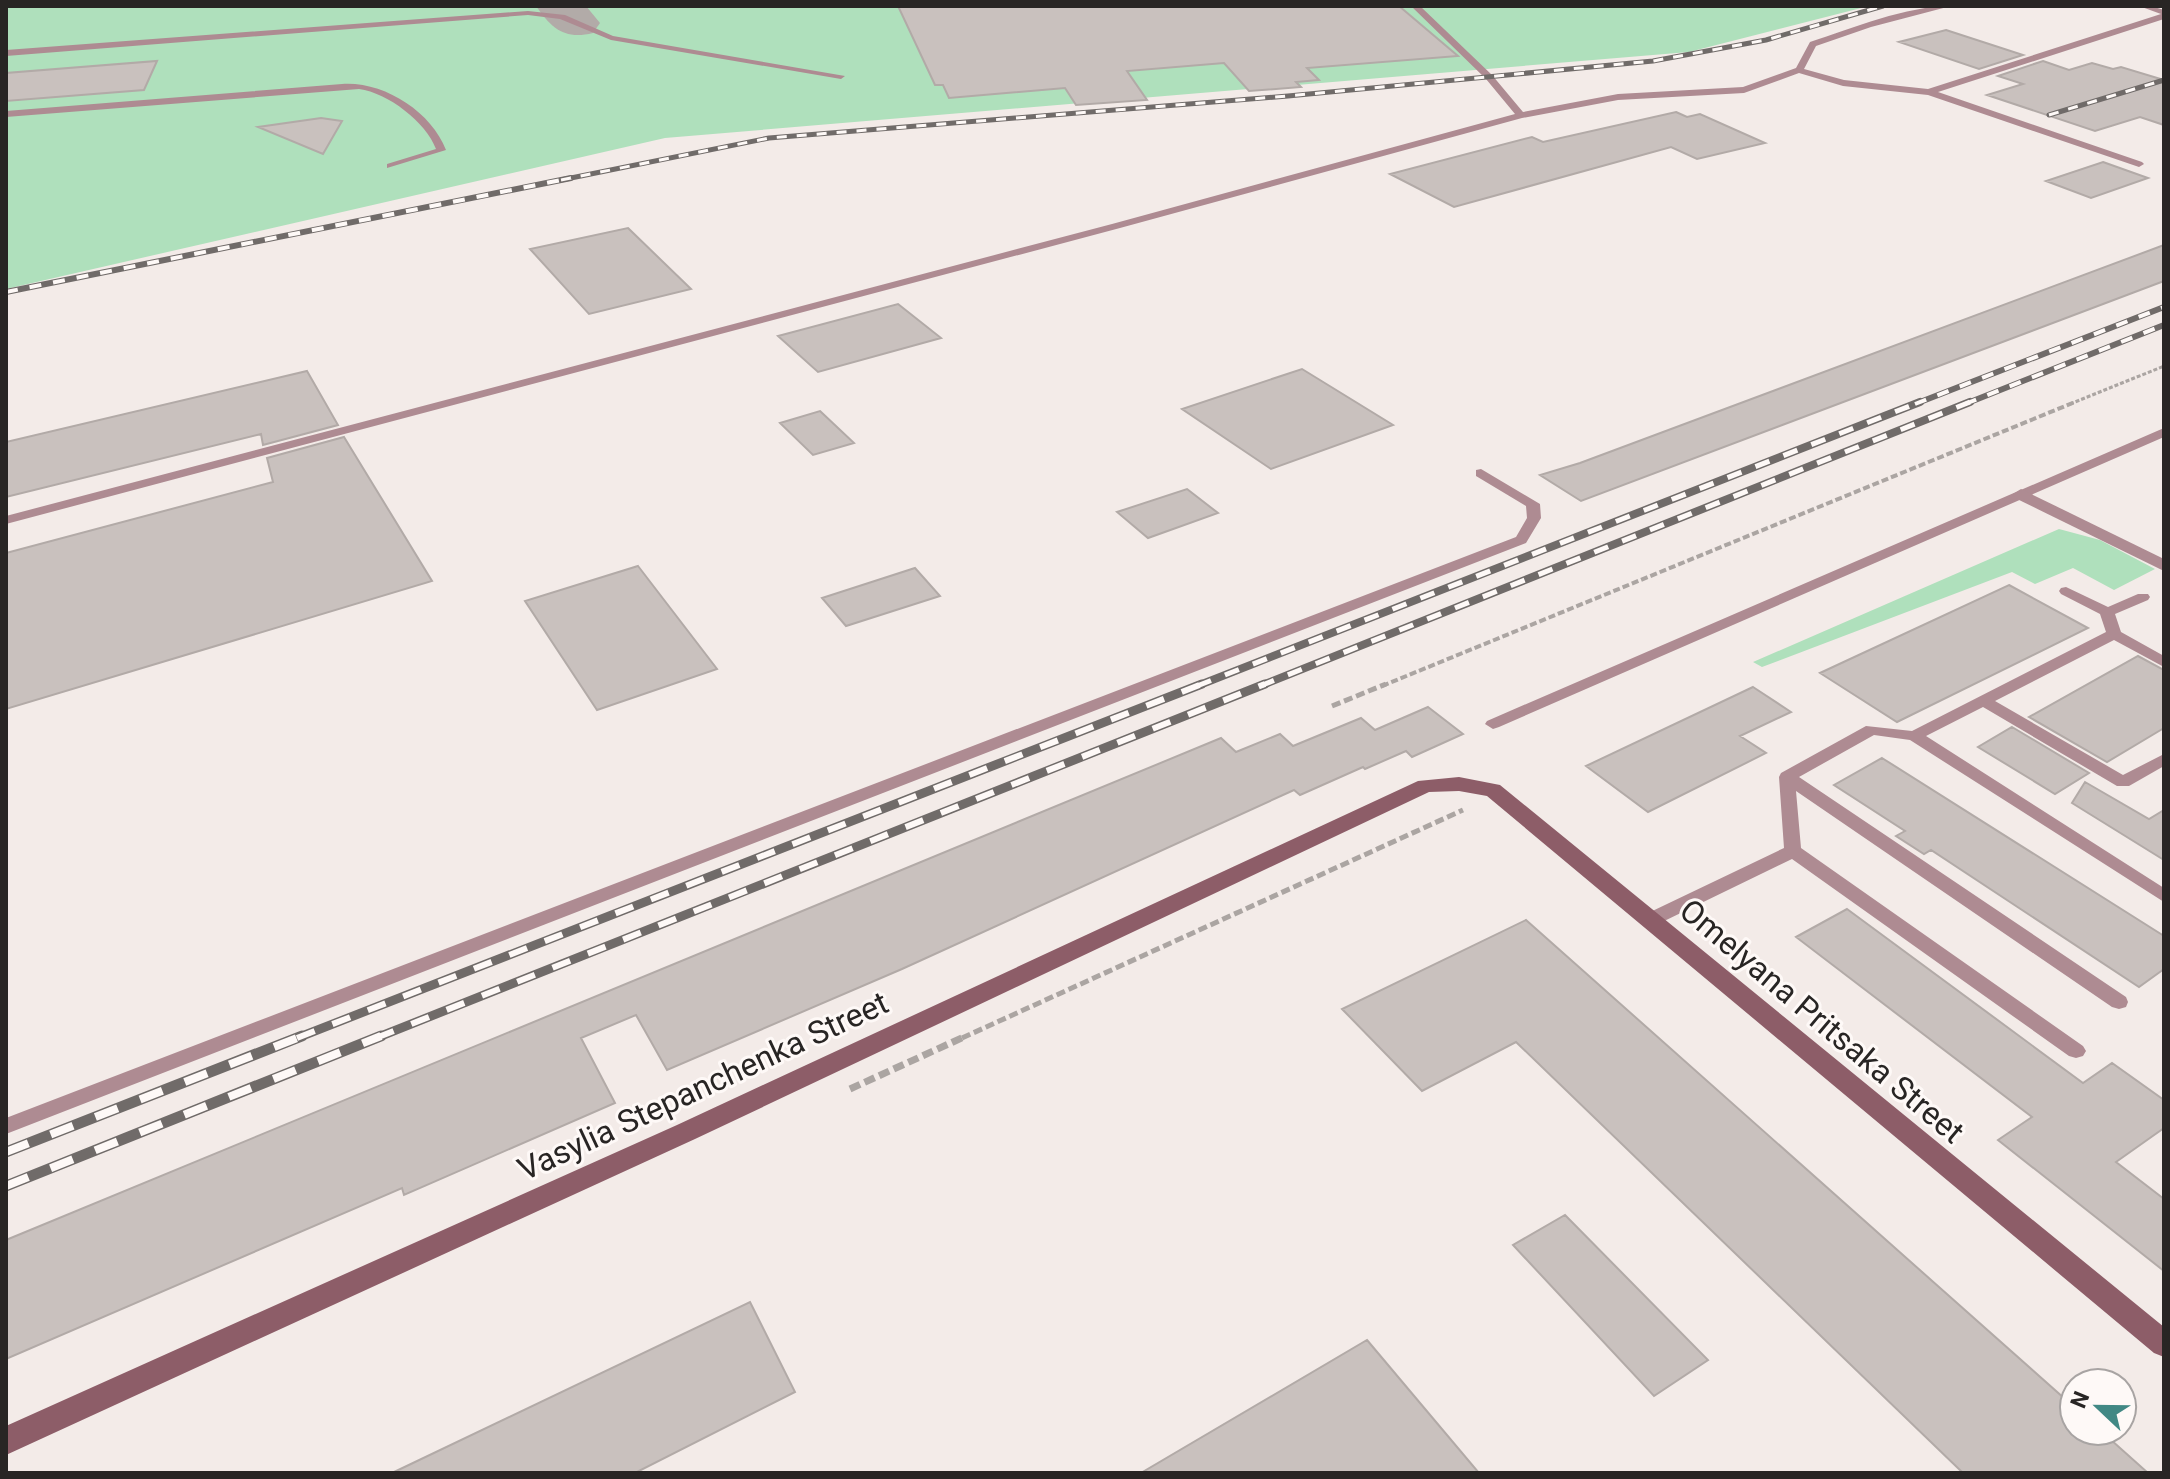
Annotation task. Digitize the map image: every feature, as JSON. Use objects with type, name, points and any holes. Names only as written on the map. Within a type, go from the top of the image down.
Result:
[{"type":"street","points":[[2021,494],[2164,566]]},
{"type":"street","name":"Omelyana Pritsaka Street","points":[[1425,786],[1459,784],[1493,790],[2164,1344]]},
{"type":"street","name":"Vasylia Stepanchenka Street","points":[[6,1441],[686,1132],[1425,786]]},
{"type":"lane","points":[[1415,6],[1489,77],[1521,115]]},
{"type":"lane","points":[[1799,70],[1813,44],[1868,25],[1947,6]]},
{"type":"lane","points":[[2143,6],[2164,14]]},
{"type":"lane","points":[[6,53],[528,13],[562,17],[611,38],[841,76]]},
{"type":"lane","points":[[1929,92],[2164,14]]},
{"type":"lane","points":[[6,520],[1116,226],[1521,115],[1618,97],[1744,90],[1799,70],[1843,83],[1929,92],[2139,164]]},
{"type":"lane","points":[[6,114],[368,87],[395,99],[440,140],[441,150],[390,166]]},
{"type":"lane","points":[[1493,724],[2164,432]]},
{"type":"lane","points":[[6,1126],[1521,540],[1534,518],[1533,504],[1481,473]]},
{"type":"lane","points":[[2066,591],[2107,612],[2114,634],[2164,662]]},
{"type":"lane","points":[[2107,612],[2143,597]]},
{"type":"lane","points":[[1914,736],[2114,634]]},
{"type":"lane","points":[[1983,700],[2123,782],[2164,759]]},
{"type":"lane","points":[[1787,777],[1872,730],[1914,736],[2164,896]]},
{"type":"lane","points":[[1787,777],[1793,851]]},
{"type":"lane","points":[[1787,777],[2119,1002]]},
{"type":"lane","points":[[1650,920],[1793,851]]},
{"type":"lane","points":[[1793,851],[2076,1051]]},
{"type":"path","points":[[1332,706],[2164,366]]},
{"type":"green space","points":[[6,6],[1869,6],[1689,52],[665,138],[6,289]]},
{"type":"green space","points":[[2059,529],[2100,540],[2155,569],[2114,590],[2073,568],[2035,584],[2012,572],[1762,667],[1753,662]]},
{"type":"building","points":[[898,6],[1399,6],[1458,56],[1307,68],[1319,80],[1296,82],[1301,87],[1249,91],[1224,63],[1127,71],[1147,100],[1076,105],[1065,88],[949,98],[943,85],[935,85]]},
{"type":"building","points":[[1946,30],[2023,55],[1979,69],[1899,42]]},
{"type":"building","points":[[157,61],[144,90],[6,101],[6,73]]},
{"type":"building","points":[[2043,61],[2069,70],[2092,63],[2113,69],[2121,67],[2164,80],[2164,125],[2140,117],[2095,131],[1987,95],[2023,84],[1998,76]]},
{"type":"building","points":[[1676,112],[1687,117],[1700,114],[1765,143],[1697,159],[1671,147],[1454,207],[1390,174],[1532,137],[1543,142]]},
{"type":"building","points":[[321,118],[342,121],[323,154],[258,127]]},
{"type":"building","points":[[2103,162],[2148,178],[2091,198],[2046,181]]},
{"type":"building","points":[[628,228],[691,289],[589,314],[530,249]]},
{"type":"building","points":[[2164,245],[2164,281],[1581,501],[1540,475],[1580,463]]},
{"type":"building","points":[[898,304],[941,338],[818,372],[778,336]]},
{"type":"building","points":[[1302,369],[1393,425],[1271,469],[1182,409]]},
{"type":"building","points":[[307,371],[338,425],[263,445],[261,434],[6,497],[6,442]]},
{"type":"building","points":[[820,411],[854,443],[813,455],[780,423]]},
{"type":"building","points":[[344,437],[432,581],[6,709],[6,553],[273,482],[267,458]]},
{"type":"building","points":[[1187,489],[1218,513],[1148,538],[1117,512]]},
{"type":"building","points":[[638,566],[717,669],[597,710],[525,601]]},
{"type":"building","points":[[915,568],[940,596],[846,626],[822,598]]},
{"type":"building","points":[[2009,585],[2088,628],[1897,722],[1820,673]]},
{"type":"building","points":[[2138,656],[2164,670],[2164,728],[2107,762],[2029,717]]},
{"type":"building","points":[[1753,687],[1791,712],[1740,736],[1766,753],[1648,812],[1586,766]]},
{"type":"building","points":[[1428,707],[1463,734],[1412,757],[1406,751],[1365,769],[1363,767],[1300,795],[1294,790],[902,969],[667,1070],[636,1015],[581,1038],[615,1103],[404,1195],[402,1188],[6,1359],[6,1240],[1221,738],[1236,752],[1280,734],[1293,746],[1361,718],[1375,730]]},
{"type":"building","points":[[2012,727],[2089,773],[2055,794],[1978,747]]},
{"type":"building","points":[[1882,758],[2164,936],[2164,969],[2139,987],[1931,850],[1924,854],[1896,836],[1905,831],[1834,785]]},
{"type":"building","points":[[2085,782],[2149,819],[2164,810],[2164,860],[2072,803]]},
{"type":"building","points":[[1847,909],[2083,1083],[2112,1063],[2164,1100],[2164,1128],[2116,1162],[2164,1199],[2164,1271],[1998,1140],[2032,1117],[1796,937]]},
{"type":"building","points":[[1526,920],[2058,1393],[2058,1447],[2119,1447],[2148,1473],[1963,1473],[1516,1042],[1422,1091],[1342,1009]]},
{"type":"building","points":[[1565,1215],[1708,1360],[1654,1396],[1513,1245]]},
{"type":"building","points":[[750,1302],[795,1392],[635,1473],[392,1473]]},
{"type":"building","points":[[1367,1340],[1479,1473],[1141,1473]]},
{"type":"taxiway","points":[[559,6],[576,23]]},
{"type":"railway","points":[[561,180],[769,138],[1288,96],[1653,61],[1766,40],[1883,6]]},
{"type":"railway","points":[[2049,115],[2164,80]]},
{"type":"railway","points":[[6,292],[571,178]]},
{"type":"railway","points":[[1915,404],[2164,307]]},
{"type":"railway","points":[[1965,404],[2164,325]]},
{"type":"railway","points":[[1197,686],[1920,402]]},
{"type":"railway","points":[[1965,404],[1970,402]]},
{"type":"railway","points":[[1265,684],[1965,404]]},
{"type":"railway","points":[[297,1038],[1202,684]]},
{"type":"railway","points":[[376,1038],[1265,684]]},
{"type":"railway","points":[[1260,686],[1265,684]]},
{"type":"railway","points":[[6,1152],[302,1036]]},
{"type":"railway","points":[[376,1038],[381,1036]]},
{"type":"railway","points":[[6,1186],[376,1038]]}]
